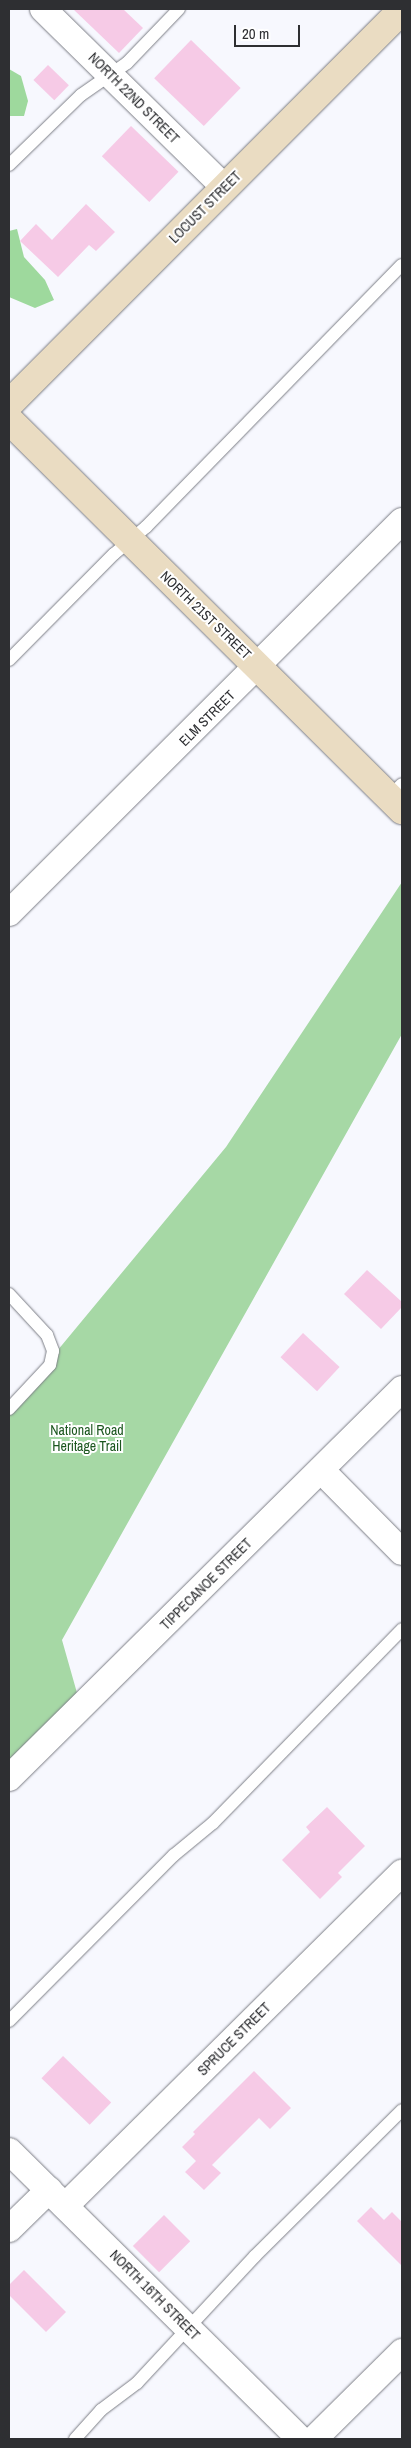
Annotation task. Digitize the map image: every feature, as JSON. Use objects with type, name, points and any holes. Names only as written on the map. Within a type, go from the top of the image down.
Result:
[{"type":"street","name":"NORTH 22ND STREET","points":[[43,9],[225,188]]},
{"type":"street","name":"LOCUST STREET","points":[[9,404],[225,188],[399,19]]},
{"type":"street","name":"NORTH 21ST STREET","points":[[9,420],[259,667],[398,797]]},
{"type":"street","name":"ELM STREET","points":[[9,913],[259,667],[402,521]]},
{"type":"street","name":"TIPPECANOE STREET","points":[[9,1778],[402,1390]]},
{"type":"street","points":[[321,1470],[402,1552]]},
{"type":"street","name":"SPRUCE STREET","points":[[9,2229],[57,2198],[402,1872]]},
{"type":"street","name":"NORTH 16TH STREET","points":[[9,2151],[300,2439]]},
{"type":"street","points":[[314,2439],[402,2352]]},
{"type":"lane","points":[[9,165],[81,95],[127,64],[179,9]]},
{"type":"lane","points":[[9,660],[130,541],[402,265]]},
{"type":"lane","points":[[9,1294],[47,1336],[52,1351],[50,1365],[9,1409]]},
{"type":"lane","points":[[9,2021],[174,1856],[234,1803],[402,1629]]},
{"type":"lane","points":[[75,2439],[101,2410],[137,2383],[188,2327],[402,2110]]},
{"type":"green space","points":[[9,69],[21,76],[28,101],[24,116],[9,116]]},
{"type":"green space","points":[[17,229],[24,257],[45,280],[54,300],[35,308],[9,297],[9,231]]},
{"type":"green space","name":"National Road Heritage Trail","points":[[402,882],[402,1034],[62,1640],[81,1707],[9,1778],[9,1409],[226,1147]]},
{"type":"building","points":[[73,9],[123,9],[143,28],[119,53]]},
{"type":"building","points":[[191,40],[241,88],[204,126],[154,78]]},
{"type":"building","points":[[48,65],[69,85],[54,100],[33,80]]},
{"type":"building","points":[[131,126],[178,172],[149,202],[102,156]]},
{"type":"building","points":[[86,204],[115,232],[96,251],[89,245],[58,277],[20,241],[36,224],[52,240]]},
{"type":"building","points":[[367,1270],[402,1302],[402,1307],[381,1329],[344,1294]]},
{"type":"building","points":[[303,1333],[340,1367],[317,1391],[280,1357]]},
{"type":"building","points":[[327,1807],[365,1846],[338,1873],[342,1877],[320,1899],[282,1860],[310,1832],[306,1827]]},
{"type":"building","points":[[63,2056],[111,2103],[90,2125],[41,2078]]},
{"type":"building","points":[[254,2071],[291,2108],[270,2129],[259,2118],[212,2165],[221,2173],[204,2190],[185,2172],[196,2161],[182,2147],[195,2134],[193,2132]]},
{"type":"building","points":[[371,2207],[384,2220],[392,2212],[402,2222],[402,2266],[357,2221]]},
{"type":"building","points":[[164,2215],[190,2241],[159,2272],[133,2246]]},
{"type":"building","points":[[24,2270],[66,2312],[46,2332],[9,2295],[9,2285]]}]
